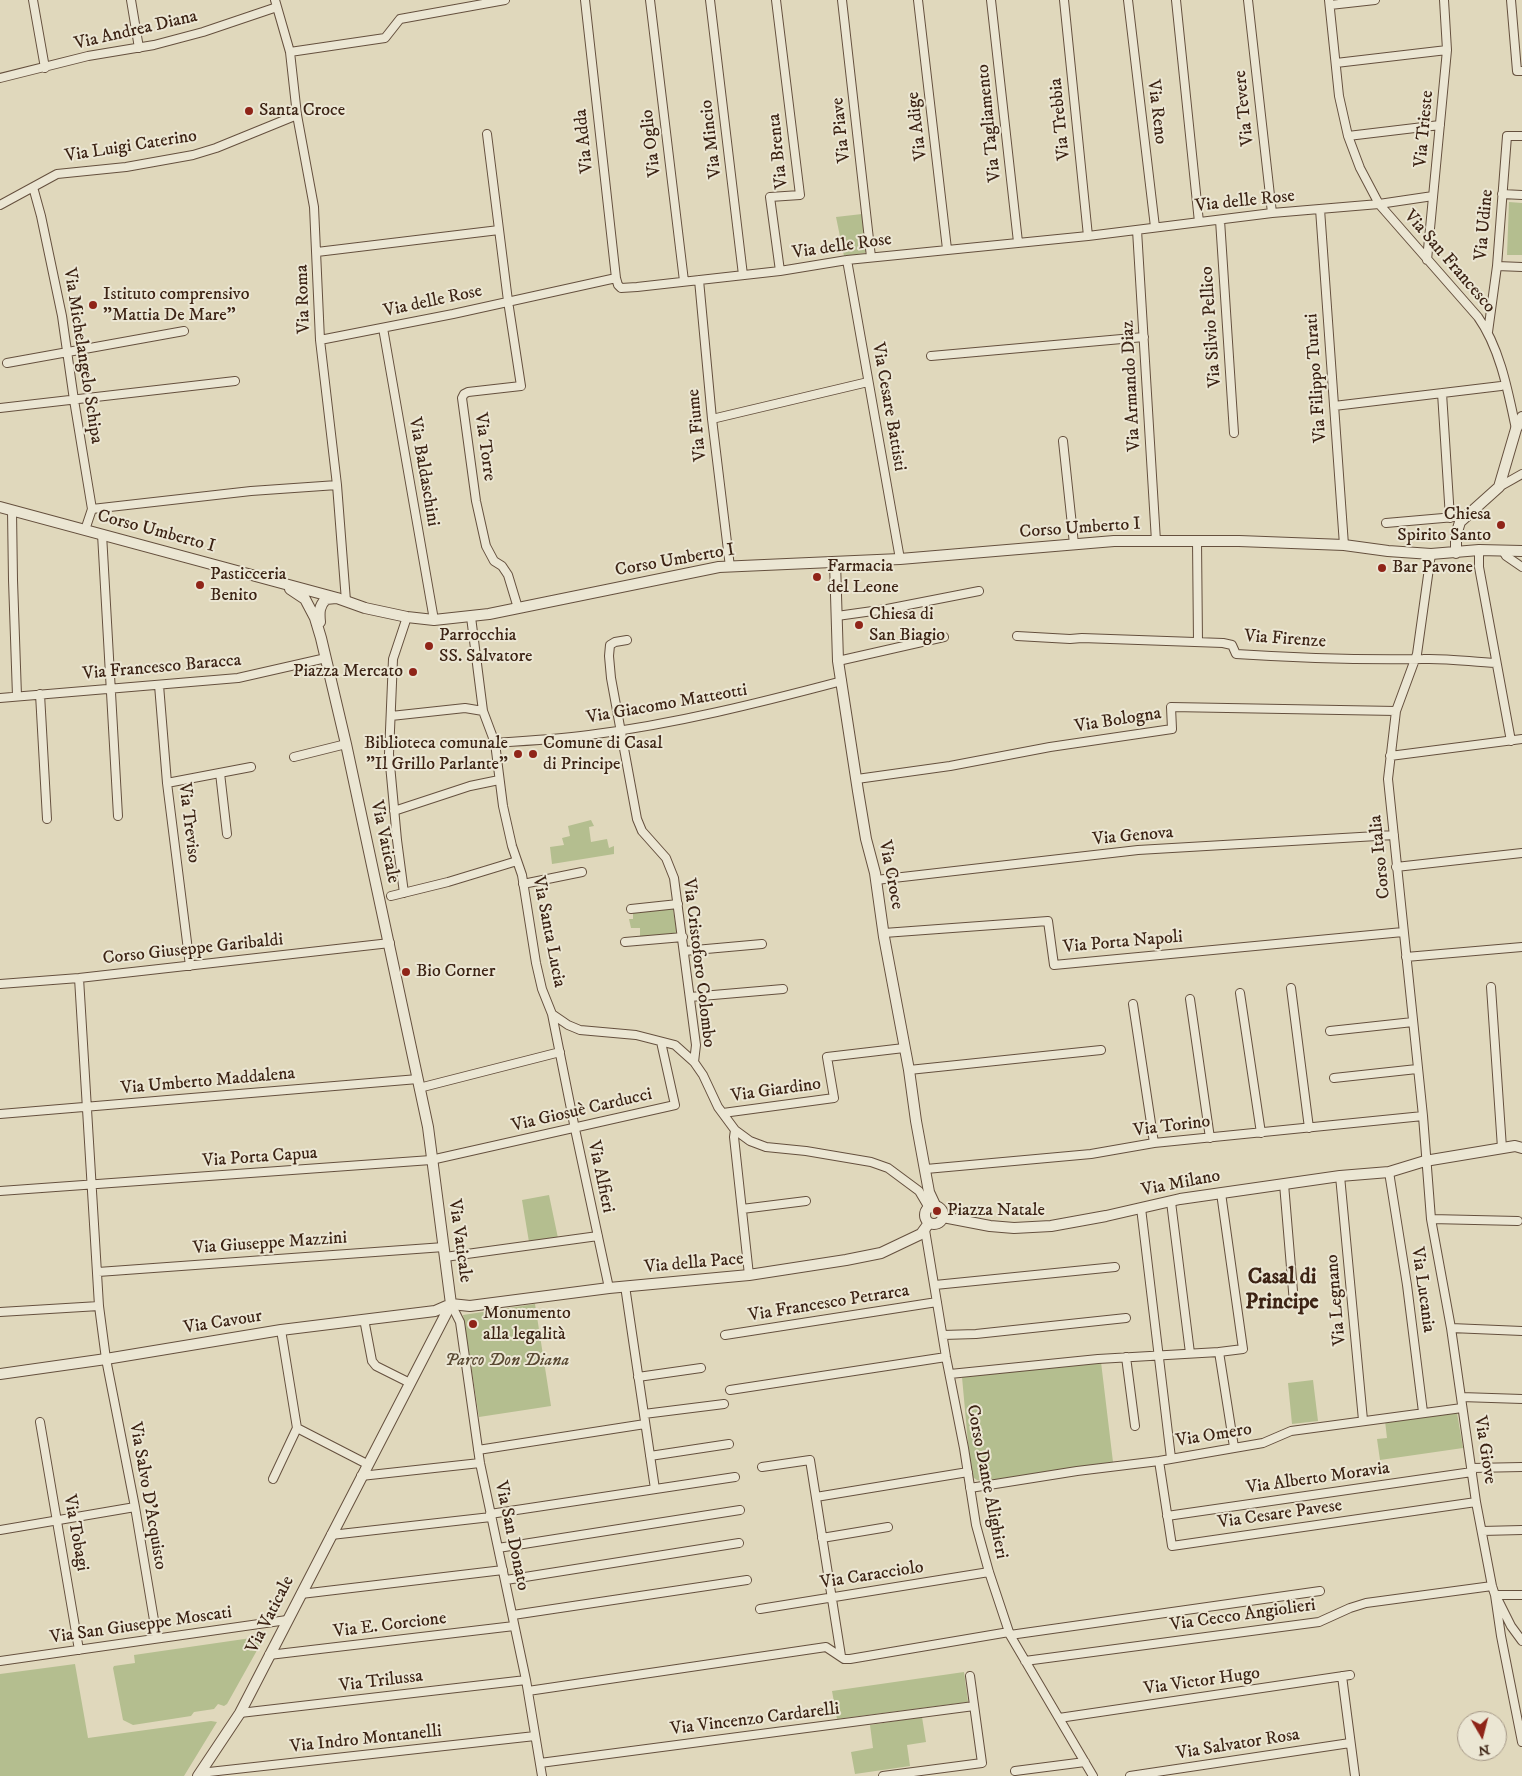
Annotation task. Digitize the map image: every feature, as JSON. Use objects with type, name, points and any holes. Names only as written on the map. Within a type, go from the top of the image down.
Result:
[{"type":"street","points":[[33,0],[45,68]]},
{"type":"street","points":[[131,0],[140,48]]},
{"type":"street","points":[[290,52],[384,38],[400,19],[470,3],[506,0]]},
{"type":"street","name":"Via Adda","points":[[585,0],[616,278]]},
{"type":"street","name":"Via Oglio","points":[[650,0],[684,282]]},
{"type":"street","name":"Via Mincio","points":[[710,0],[743,275]]},
{"type":"street","name":"Via Brenta","points":[[776,0],[800,195],[770,197],[780,271]]},
{"type":"street","name":"Via Piave","points":[[842,0],[871,258]]},
{"type":"street","name":"Via Adige","points":[[918,0],[947,249]]},
{"type":"street","name":"Via Tagliamento","points":[[991,0],[1018,242]]},
{"type":"street","name":"Via Trebbia","points":[[1064,0],[1088,236]]},
{"type":"street","name":"Via Reno","points":[[1128,0],[1155,227]]},
{"type":"street","points":[[1176,0],[1199,222]]},
{"type":"street","name":"Via Tevere","points":[[1248,0],[1272,214]]},
{"type":"street","points":[[1330,3],[1375,0]]},
{"type":"street","name":"Via Trieste","points":[[1427,260],[1447,50],[1444,0]]},
{"type":"street","points":[[1510,0],[1517,71],[1522,71]]},
{"type":"street","name":"Via San Francesco","points":[[1330,3],[1339,96],[1348,136],[1360,168],[1379,204],[1478,317],[1488,332],[1502,373],[1516,429]]},
{"type":"street","name":"Via Andrea Diana","points":[[0,78],[88,56],[140,48],[203,32],[276,4]]},
{"type":"street","name":"Via Roma","points":[[276,4],[290,52],[296,115],[314,206],[320,340],[337,486],[342,599]]},
{"type":"street","points":[[1336,63],[1447,50]]},
{"type":"street","name":"Via Luigi Caterino","points":[[0,205],[57,174],[126,167],[193,155],[216,148],[296,115]]},
{"type":"street","points":[[1348,136],[1440,124]]},
{"type":"street","points":[[487,134],[508,301]]},
{"type":"street","name":"Via Udine","points":[[1488,332],[1496,266],[1507,136],[1522,136]]},
{"type":"street","name":"Via Michelangelo Schipa","points":[[33,187],[52,262],[92,509],[85,530]]},
{"type":"street","points":[[1502,194],[1522,195]]},
{"type":"street","name":"Via delle Rose","points":[[320,340],[616,278],[621,288],[684,282],[780,271],[847,260],[1088,236],[1199,222],[1379,204],[1433,196]]},
{"type":"street","name":"Via Filippo Turati","points":[[1320,209],[1344,545]]},
{"type":"street","name":"Via Silvio Pellico","points":[[1220,220],[1234,433]]},
{"type":"street","points":[[317,252],[499,230]]},
{"type":"street","name":"Via Armando Diaz","points":[[1137,230],[1156,541]]},
{"type":"street","name":"Via Cesare Battisti","points":[[847,260],[900,559]]},
{"type":"street","points":[[1496,266],[1522,266]]},
{"type":"street","name":"Via Fiume","points":[[699,280],[712,419],[730,566]]},
{"type":"street","name":"Via Torre","points":[[508,301],[521,386],[468,392],[462,398],[476,501],[486,546],[494,561],[502,566],[508,575],[518,608]]},
{"type":"street","name":"Via Baldaschini","points":[[383,328],[434,620]]},
{"type":"street","points":[[7,363],[184,331]]},
{"type":"street","points":[[931,356],[1144,338]]},
{"type":"street","points":[[0,408],[235,381]]},
{"type":"street","points":[[712,419],[868,382]]},
{"type":"street","points":[[1334,406],[1501,386]]},
{"type":"street","points":[[1442,393],[1450,518]]},
{"type":"street","points":[[1499,487],[1516,429],[1522,417]]},
{"type":"street","points":[[1063,441],[1074,544]]},
{"type":"street","points":[[1456,552],[1458,527],[1466,516],[1499,487],[1522,474]]},
{"type":"street","points":[[92,509],[252,491],[337,486]]},
{"type":"street","name":"Corso Umberto I","points":[[0,507],[342,599],[366,608],[407,618],[434,620],[471,617],[719,567],[900,559],[1114,541],[1344,545],[1388,552],[1431,554],[1479,550],[1522,551]]},
{"type":"street","points":[[12,511],[17,696]]},
{"type":"street","points":[[1386,523],[1466,516]]},
{"type":"street","points":[[102,534],[118,816]]},
{"type":"street","points":[[1196,541],[1198,642]]},
{"type":"street","points":[[1479,550],[1496,663],[1511,741]]},
{"type":"street","points":[[1503,551],[1506,556],[1522,567]]},
{"type":"street","name":"Corso Italia","points":[[1425,1162],[1413,1022],[1388,779],[1396,711],[1417,654],[1431,554]]},
{"type":"street","name":"Via Croce","points":[[835,562],[838,661],[866,839],[876,880],[916,1121],[933,1208]]},
{"type":"street","name":"Via Vaticale","points":[[199,1774],[240,1713],[451,1304],[428,1127],[346,744],[315,618],[305,599],[284,586],[246,573]]},
{"type":"street","points":[[837,616],[887,609],[979,591]]},
{"type":"street","name":"Via Vaticale","points":[[326,658],[319,610],[321,604],[326,599],[342,599]]},
{"type":"street","name":"Via Santa Lucia","points":[[471,617],[483,711],[495,744],[503,806],[524,884],[536,963],[542,989],[552,1014],[568,1025],[580,1030],[636,1035],[676,1045],[694,1062],[735,1130],[750,1141],[766,1148],[806,1151],[880,1165],[888,1168],[920,1191],[933,1208]]},
{"type":"street","points":[[404,893],[389,754],[393,659],[407,618]]},
{"type":"street","name":"Via Firenze","points":[[1017,636],[1070,640],[1082,638],[1198,642],[1232,645],[1236,654],[1306,658],[1423,659],[1496,663]]},
{"type":"street","points":[[838,661],[944,637]]},
{"type":"street","name":"Via Cristoforo Colombo","points":[[628,640],[615,642],[610,645],[611,678],[637,819],[642,831],[666,858],[674,878],[696,1045],[694,1062]]},
{"type":"street","name":"Via Francesco Baracca","points":[[0,698],[238,678],[326,658]]},
{"type":"street","name":"Via Giacomo Matteotti","points":[[495,744],[588,736],[621,730],[760,703],[842,680]]},
{"type":"street","name":"Via Treviso","points":[[159,685],[167,783],[190,966]]},
{"type":"street","points":[[40,694],[47,820]]},
{"type":"street","name":"Via Bologna","points":[[857,779],[950,766],[1050,747],[1172,729],[1171,707],[1396,711]]},
{"type":"street","points":[[391,716],[465,708],[483,711]]},
{"type":"street","points":[[1390,756],[1522,739]]},
{"type":"street","points":[[294,756],[346,744]]},
{"type":"street","points":[[167,783],[251,767]]},
{"type":"street","points":[[220,773],[227,834]]},
{"type":"street","points":[[394,811],[470,786],[500,780]]},
{"type":"street","name":"Via Genova","points":[[876,880],[1138,850],[1394,835]]},
{"type":"street","points":[[1396,867],[1522,853]]},
{"type":"street","points":[[391,896],[448,882],[517,861]]},
{"type":"street","points":[[524,884],[582,872]]},
{"type":"street","points":[[631,909],[678,904]]},
{"type":"street","name":"Via Porta Napoli","points":[[884,933],[1048,921],[1054,965],[1403,932]]},
{"type":"street","points":[[625,942],[683,938]]},
{"type":"street","name":"Corso Giuseppe Garibaldi","points":[[0,984],[79,978],[390,943]]},
{"type":"street","points":[[684,950],[762,944]]},
{"type":"street","points":[[1406,957],[1522,947]]},
{"type":"street","name":"Via Salvo D'Acquisto","points":[[79,978],[99,1306],[106,1359],[158,1638]]},
{"type":"street","points":[[1491,987],[1502,1148]]},
{"type":"street","points":[[690,997],[783,988]]},
{"type":"street","points":[[1291,988],[1309,1128]]},
{"type":"street","points":[[1240,993],[1261,1132]]},
{"type":"street","points":[[1190,999],[1210,1138]]},
{"type":"street","points":[[1133,1004],[1154,1143]]},
{"type":"street","name":"Via Alfieri","points":[[552,1014],[609,1288]]},
{"type":"street","points":[[1330,1031],[1413,1022]]},
{"type":"street","name":"Via Giosuè Carducci","points":[[431,1160],[675,1105],[661,1042]]},
{"type":"street","name":"Via Giardino","points":[[723,1113],[834,1098],[827,1057],[904,1048]]},
{"type":"street","points":[[909,1070],[1101,1050]]},
{"type":"street","name":"Via Umberto Maddalena","points":[[0,1114],[419,1084],[560,1052]]},
{"type":"street","points":[[1334,1078],[1416,1069]]},
{"type":"street","name":"Via Torino","points":[[926,1169],[1090,1154],[1154,1143],[1422,1116]]},
{"type":"street","points":[[735,1130],[734,1138],[749,1275]]},
{"type":"street","name":"Via Milano","points":[[943,1217],[990,1226],[1014,1228],[1051,1226],[1221,1193],[1340,1176],[1389,1172],[1425,1162],[1520,1146]]},
{"type":"street","name":"Via Porta Capua","points":[[0,1192],[431,1160]]},
{"type":"street","name":"Via Giove","points":[[1425,1162],[1431,1219],[1451,1328],[1476,1502],[1492,1586],[1496,1596],[1500,1636],[1522,1742]]},
{"type":"street","name":"Via Lucania","points":[[1389,1172],[1407,1285],[1423,1412]]},
{"type":"street","name":"Via Legnano","points":[[1340,1176],[1363,1420]]},
{"type":"street","points":[[1284,1184],[1294,1303]]},
{"type":"street","points":[[950,1374],[1126,1357],[1243,1349],[1221,1193]]},
{"type":"street","points":[[742,1209],[806,1201]]},
{"type":"street","points":[[1171,1202],[1190,1353]]},
{"type":"street","points":[[933,1208],[942,1211],[943,1217],[938,1224],[927,1226],[926,1214],[933,1208]]},
{"type":"street","points":[[1141,1208],[1171,1458]]},
{"type":"street","points":[[1431,1219],[1518,1221]]},
{"type":"street","name":"Via della Pace","points":[[451,1304],[470,1306],[625,1286],[749,1275],[846,1260],[881,1253],[921,1234],[927,1226]]},
{"type":"street","name":"Corso Dante Alighieri","points":[[927,1226],[942,1335],[976,1524],[989,1572],[1009,1634],[1093,1776]]},
{"type":"street","name":"Via Giuseppe Mazzini","points":[[98,1272],[444,1252],[598,1236]]},
{"type":"street","points":[[935,1285],[1115,1267]]},
{"type":"street","points":[[625,1286],[655,1489]]},
{"type":"street","name":"Via Francesco Petrarca","points":[[725,1335],[938,1302]]},
{"type":"street","name":"Via Cavour","points":[[0,1374],[106,1359],[281,1330],[436,1310],[451,1304]]},
{"type":"street","name":"Via San Donato","points":[[451,1304],[460,1322],[480,1463],[526,1680],[542,1776]]},
{"type":"street","points":[[0,1312],[99,1306]]},
{"type":"street","points":[[942,1335],[976,1334],[1126,1318]]},
{"type":"street","points":[[364,1319],[372,1361],[376,1366],[410,1383]]},
{"type":"street","points":[[1451,1328],[1522,1331]]},
{"type":"street","points":[[273,1479],[297,1428],[281,1330]]},
{"type":"street","points":[[1219,1352],[1234,1447]]},
{"type":"street","points":[[730,1390],[946,1357]]},
{"type":"street","points":[[1126,1357],[1135,1426]]},
{"type":"street","points":[[638,1376],[701,1368]]},
{"type":"street","points":[[1460,1397],[1522,1399]]},
{"type":"street","points":[[644,1414],[724,1404]]},
{"type":"street","name":"Via Omero","points":[[970,1488],[1076,1471],[1159,1461],[1263,1443],[1291,1431],[1462,1408]]},
{"type":"street","name":"Via Tobagi","points":[[40,1422],[79,1650]]},
{"type":"street","points":[[478,1450],[645,1424]]},
{"type":"street","points":[[297,1428],[367,1464]]},
{"type":"street","points":[[650,1456],[729,1444]]},
{"type":"street","points":[[762,1466],[810,1460],[840,1656]]},
{"type":"street","name":"Via Cesare Pavese","points":[[1159,1461],[1172,1546],[1476,1502]]},
{"type":"street","points":[[361,1476],[480,1463]]},
{"type":"street","name":"Via Alberto Moravia","points":[[1167,1516],[1472,1470],[1522,1467]]},
{"type":"street","points":[[816,1497],[968,1472]]},
{"type":"street","points":[[331,1535],[490,1515],[735,1477]]},
{"type":"street","points":[[0,1530],[135,1507]]},
{"type":"street","points":[[498,1548],[740,1510]]},
{"type":"street","points":[[822,1538],[888,1527]]},
{"type":"street","points":[[1482,1530],[1522,1530]]},
{"type":"street","points":[[506,1580],[739,1543]]},
{"type":"street","points":[[301,1594],[503,1570]]},
{"type":"street","name":"Via Caracciolo","points":[[760,1609],[989,1572]]},
{"type":"street","points":[[512,1615],[747,1580]]},
{"type":"street","name":"Via Cecco Angiolieri","points":[[1026,1661],[1319,1622],[1366,1603],[1492,1586]]},
{"type":"street","points":[[528,1691],[826,1647],[844,1659],[850,1659],[1009,1634],[1320,1592]]},
{"type":"street","points":[[1522,1595],[1496,1596],[1511,1626],[1522,1640]]},
{"type":"street","name":"Via San Giuseppe Moscati","points":[[0,1661],[287,1620]]},
{"type":"street","name":"Via E. Corcione","points":[[269,1655],[514,1626]]},
{"type":"street","points":[[883,1776],[982,1763],[970,1676]]},
{"type":"street","name":"Via Victor Hugo","points":[[1059,1718],[1346,1676],[1350,1743]]},
{"type":"street","name":"Via Trilussa","points":[[240,1713],[526,1680]]},
{"type":"street","name":"Via Vincenzo Cardarelli","points":[[540,1763],[974,1706]]},
{"type":"street","name":"Via Indro Montanelli","points":[[199,1774],[535,1736]]},
{"type":"street","points":[[1350,1743],[1355,1776]]},
{"type":"street","name":"Via Salvator Rosa","points":[[1130,1776],[1350,1743]]},
{"type":"street","points":[[1015,1771],[1085,1762]]},
{"type":"green space","points":[[1509,202],[1522,203],[1522,255],[1507,255]]},
{"type":"green space","points":[[862,214],[867,250],[865,253],[844,256],[836,217]]},
{"type":"green space","points":[[591,820],[594,826],[589,827],[591,842],[607,839],[609,848],[614,846],[614,854],[552,864],[550,847],[564,845],[562,838],[570,836],[568,826]]},
{"type":"green space","points":[[673,909],[677,934],[640,937],[640,928],[631,928],[629,919],[633,919],[633,913]]},
{"type":"green space","points":[[549,1195],[558,1238],[529,1242],[522,1200]]},
{"type":"green space","name":"Parco Don Diana","points":[[535,1304],[551,1406],[479,1417],[463,1315]]},
{"type":"green space","points":[[1101,1362],[1113,1462],[983,1481],[971,1476],[962,1377]]},
{"type":"green space","points":[[1313,1380],[1318,1421],[1292,1424],[1288,1383]]},
{"type":"green space","points":[[1457,1413],[1463,1448],[1380,1460],[1377,1439],[1387,1438],[1385,1421]]},
{"type":"green space","points":[[265,1636],[227,1704],[224,1706],[218,1704],[214,1709],[194,1712],[191,1716],[133,1725],[123,1720],[114,1666],[135,1663],[134,1655]]},
{"type":"green space","points":[[75,1664],[88,1738],[211,1721],[217,1722],[184,1776],[0,1776],[0,1674]]},
{"type":"green space","points":[[964,1672],[968,1702],[837,1719],[832,1691]]},
{"type":"green space","points":[[922,1717],[926,1742],[907,1745],[910,1766],[855,1774],[851,1752],[873,1748],[870,1725]]},
{"type":"place","name":"Santa Croce","points":[[249,111]]},
{"type":"place","name":"Istituto comprensivo \"Mattia De Mare\"","points":[[93,305]]},
{"type":"place","name":"Chiesa Spirito Santo","points":[[1501,525]]},
{"type":"place","name":"Bar Pavone","points":[[1382,568]]},
{"type":"place","name":"Farmacia del Leone","points":[[817,577]]},
{"type":"place","name":"Pasticceria Benito","points":[[200,585]]},
{"type":"place","name":"Chiesa di San Biagio","points":[[859,625]]},
{"type":"place","name":"Parrocchia SS. Salvatore","points":[[429,646]]},
{"type":"place","name":"Piazza Mercato","points":[[413,672]]},
{"type":"place","name":"Biblioteca comunale \"Il Grillo Parlante\"","points":[[518,754]]},
{"type":"place","name":"Comune di Casal di Principe","points":[[533,754]]},
{"type":"place","name":"Bio Corner","points":[[406,972]]},
{"type":"place","name":"Piazza Natale","points":[[937,1211]]},
{"type":"place","name":"Monumento alla legalità","points":[[473,1324]]},
{"type":"district","name":"Casal di Principe","points":[[1282,1290]]}]
